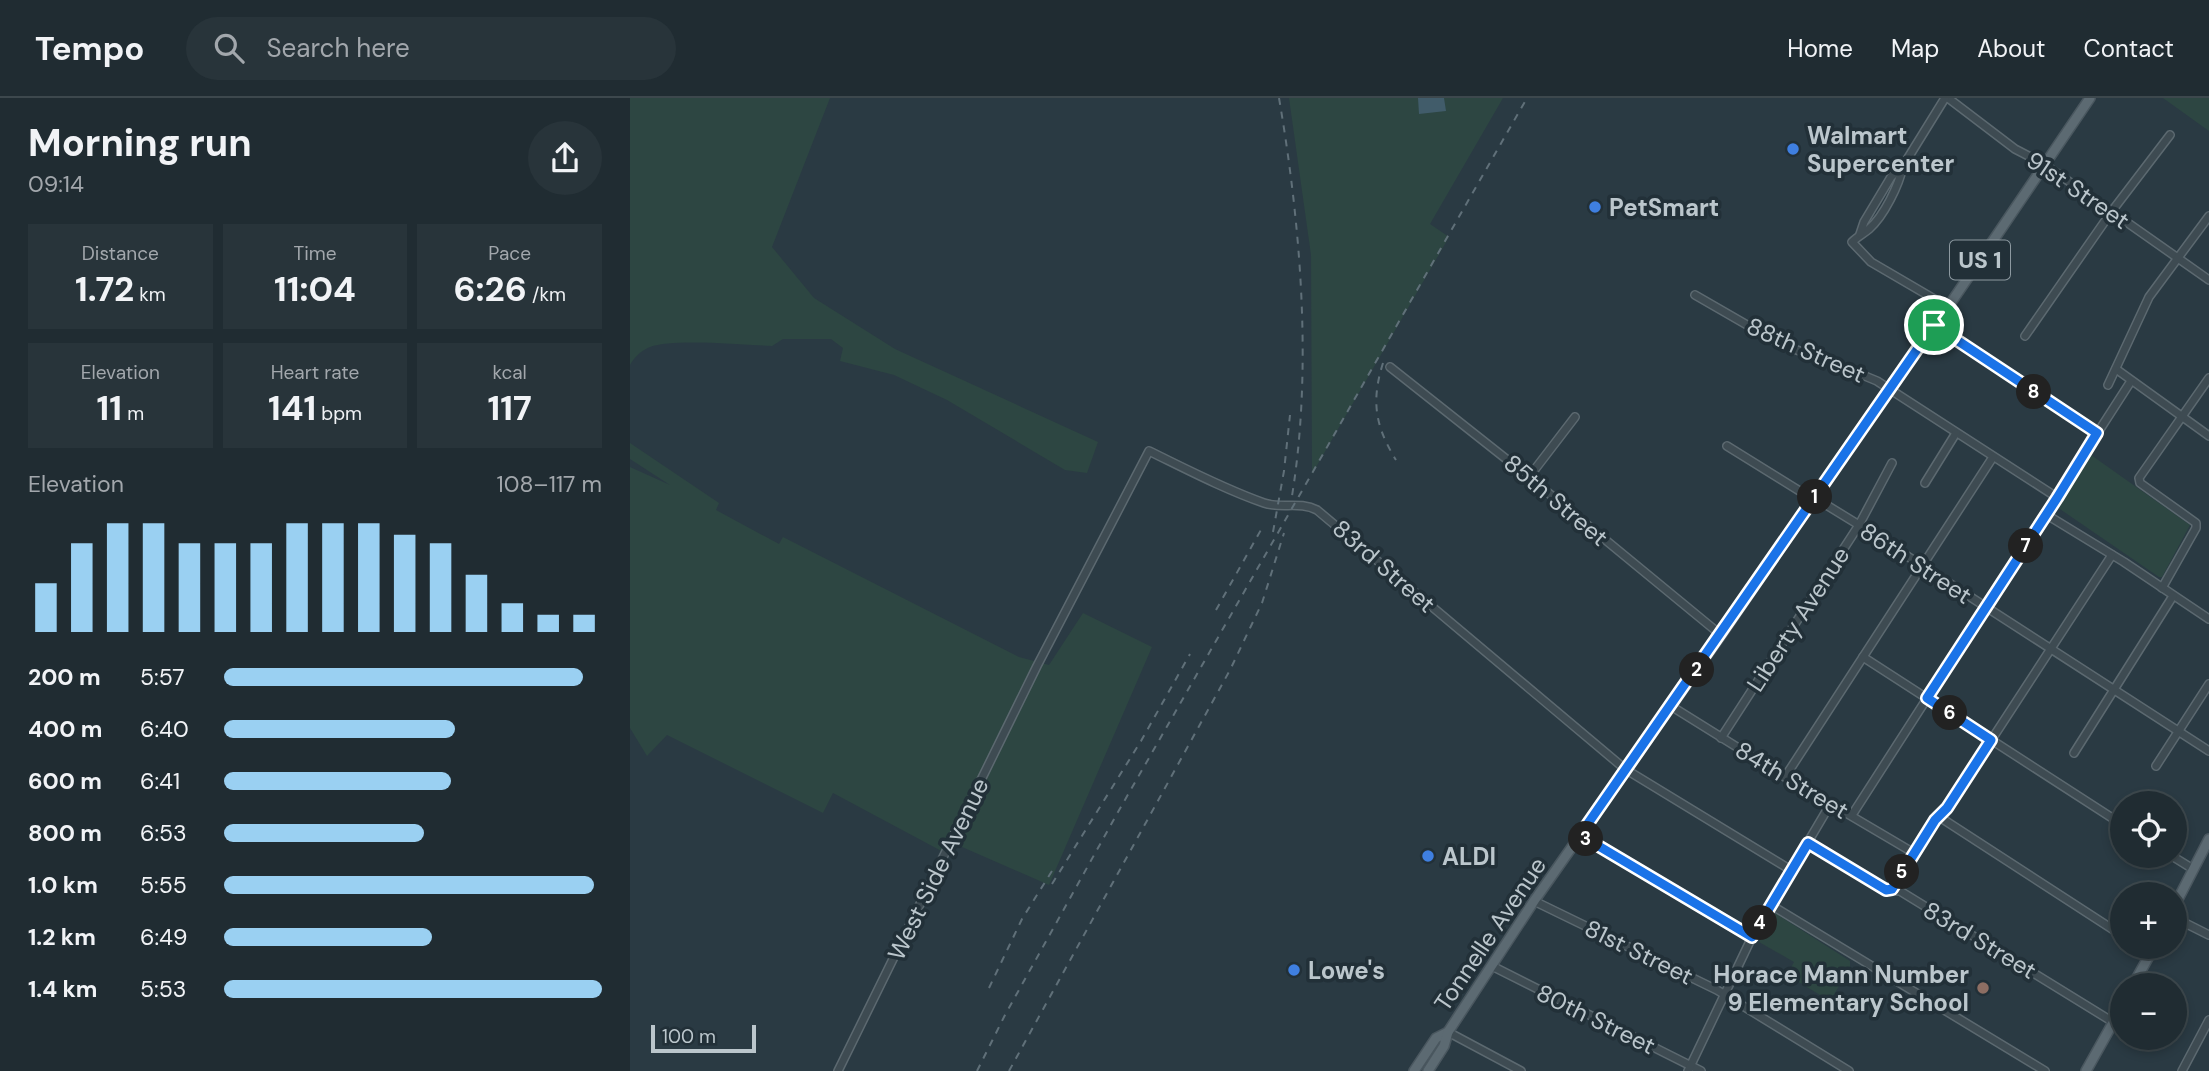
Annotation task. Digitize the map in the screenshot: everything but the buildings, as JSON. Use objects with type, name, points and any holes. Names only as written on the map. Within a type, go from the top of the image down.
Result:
[{"type":"main road","name":"Tonnelle Avenue","points":[[1428,1071],[1444,1046],[1448,1032],[1534,901],[1721,635],[2090,98]]},
{"type":"main road","points":[[2186,882],[2209,839]]},
{"type":"main road","points":[[2086,1071],[2110,1027]]},
{"type":"main road","name":"Tonnelle Avenue","points":[[1414,1071],[1436,1038],[1448,1032]]},
{"type":"street","name":"91st Street","points":[[1946,98],[2015,149],[2044,164],[2209,280]]},
{"type":"street","points":[[1946,98],[1903,166],[1900,181],[1879,217],[1852,242],[1871,262],[1948,307]]},
{"type":"street","points":[[2025,336],[2112,211],[2170,135]]},
{"type":"street","points":[[2108,385],[2149,297],[2209,216]]},
{"type":"street","name":"88th Street","points":[[1695,295],[1780,344],[1848,368],[1889,388],[2057,498]]},
{"type":"street","points":[[1934,325],[2097,433]]},
{"type":"street","name":"85th Street","points":[[1390,367],[1721,635]]},
{"type":"street","points":[[2116,369],[2209,436]]},
{"type":"street","points":[[2162,588],[2196,523],[2140,483],[2141,474],[2209,378]]},
{"type":"street","points":[[1852,815],[2131,381]]},
{"type":"street","points":[[1529,477],[1575,417]]},
{"type":"street","points":[[1925,483],[1956,433]]},
{"type":"street","name":"86th Street","points":[[1727,446],[1859,525],[2209,751]]},
{"type":"street","name":"83rd Street","points":[[1037,666],[1149,451],[1259,501],[1273,505],[1300,505],[1317,510],[1625,769],[1791,870]]},
{"type":"street","points":[[1785,777],[1993,457]]},
{"type":"street","name":"Liberty Avenue","points":[[1721,737],[1859,525],[1892,463]]},
{"type":"street","points":[[2047,514],[2209,619]]},
{"type":"street","points":[[1892,889],[2112,555]]},
{"type":"street","points":[[2074,753],[2173,596]]},
{"type":"street","points":[[1863,657],[2110,817]]},
{"type":"street","name":"West Side Avenue","points":[[838,1071],[1037,666]]},
{"type":"street","points":[[2156,766],[2209,684]]},
{"type":"street","name":"84th Street","points":[[1671,706],[1914,853]]},
{"type":"street","points":[[1689,1068],[1752,937],[1831,803]]},
{"type":"street","points":[[1938,816],[2110,928]]},
{"type":"street","points":[[1580,835],[1752,937]]},
{"type":"street","name":"83rd Street","points":[[1808,843],[1886,890],[1900,891],[2110,1020]]},
{"type":"street","points":[[2187,865],[2193,869]]},
{"type":"street","name":"81st Street","points":[[1534,901],[1725,995],[1849,1071]]},
{"type":"street","points":[[1771,905],[2045,1071]]},
{"type":"street","points":[[2187,924],[2209,935]]},
{"type":"street","name":"80th Street","points":[[1492,966],[1689,1068],[1701,1071]]},
{"type":"street","points":[[2182,1071],[2209,1020]]},
{"type":"street","points":[[1448,1032],[1517,1070]]},
{"type":"green space","points":[[630,98],[830,98],[772,247],[814,298],[895,349],[1098,442],[1087,473],[1065,470],[947,400],[894,375],[840,361],[843,348],[831,339],[783,339],[772,346],[692,342],[661,344],[641,352],[630,365]]},
{"type":"green space","points":[[1289,98],[1503,98],[1430,224],[1449,237],[1312,474],[1311,255]]},
{"type":"green space","points":[[2163,98],[2209,98],[2209,131]]},
{"type":"green space","points":[[630,443],[719,503],[716,510],[779,544],[783,537],[1019,657],[1049,665],[1083,613],[1152,647],[1049,885],[953,843],[947,854],[833,793],[823,813],[667,735],[647,756],[630,728],[630,467],[670,485],[630,459]]},
{"type":"green space","points":[[2091,455],[2190,525],[2162,577],[2057,507]]},
{"type":"green space","points":[[1775,913],[1850,961],[1850,968],[1830,1001],[1787,975],[1794,962],[1759,942],[1770,917]]},
{"type":"water","points":[[1418,98],[1444,98],[1446,111],[1419,114]]},
{"type":"railway","points":[[1279,98],[1293,197],[1302,300],[1302,402],[1291,502]]},
{"type":"railway","points":[[977,1071],[1005,1015],[1118,812],[1527,98]]},
{"type":"railway","points":[[1383,363],[1377,389],[1377,413],[1383,436],[1396,460]]},
{"type":"railway","points":[[1273,532],[1284,471],[1290,415]]},
{"type":"railway","points":[[1216,610],[1262,528]]},
{"type":"railway","points":[[1009,1071],[1230,670],[1262,603],[1284,533]]},
{"type":"railway","points":[[1052,884],[1141,741],[1190,654]]},
{"type":"railway","points":[[989,988],[1022,919],[1052,871]]},
{"type":"place","name":"Walmart Supercenter","points":[[1793,149]]},
{"type":"place","name":"PetSmart","points":[[1595,207]]},
{"type":"place","name":"ALDI","points":[[1428,856]]},
{"type":"place","name":"Lowe's","points":[[1294,970]]},
{"type":"place","name":"Horace Mann Number 9 Elementary School","points":[[1983,988]]},
{"type":"route","points":[[1934,325],[2097,433],[1927,698],[1991,740],[1947,808],[1935,820],[1892,889],[1886,890],[1808,843],[1752,937],[1580,835],[1934,325]]}]
